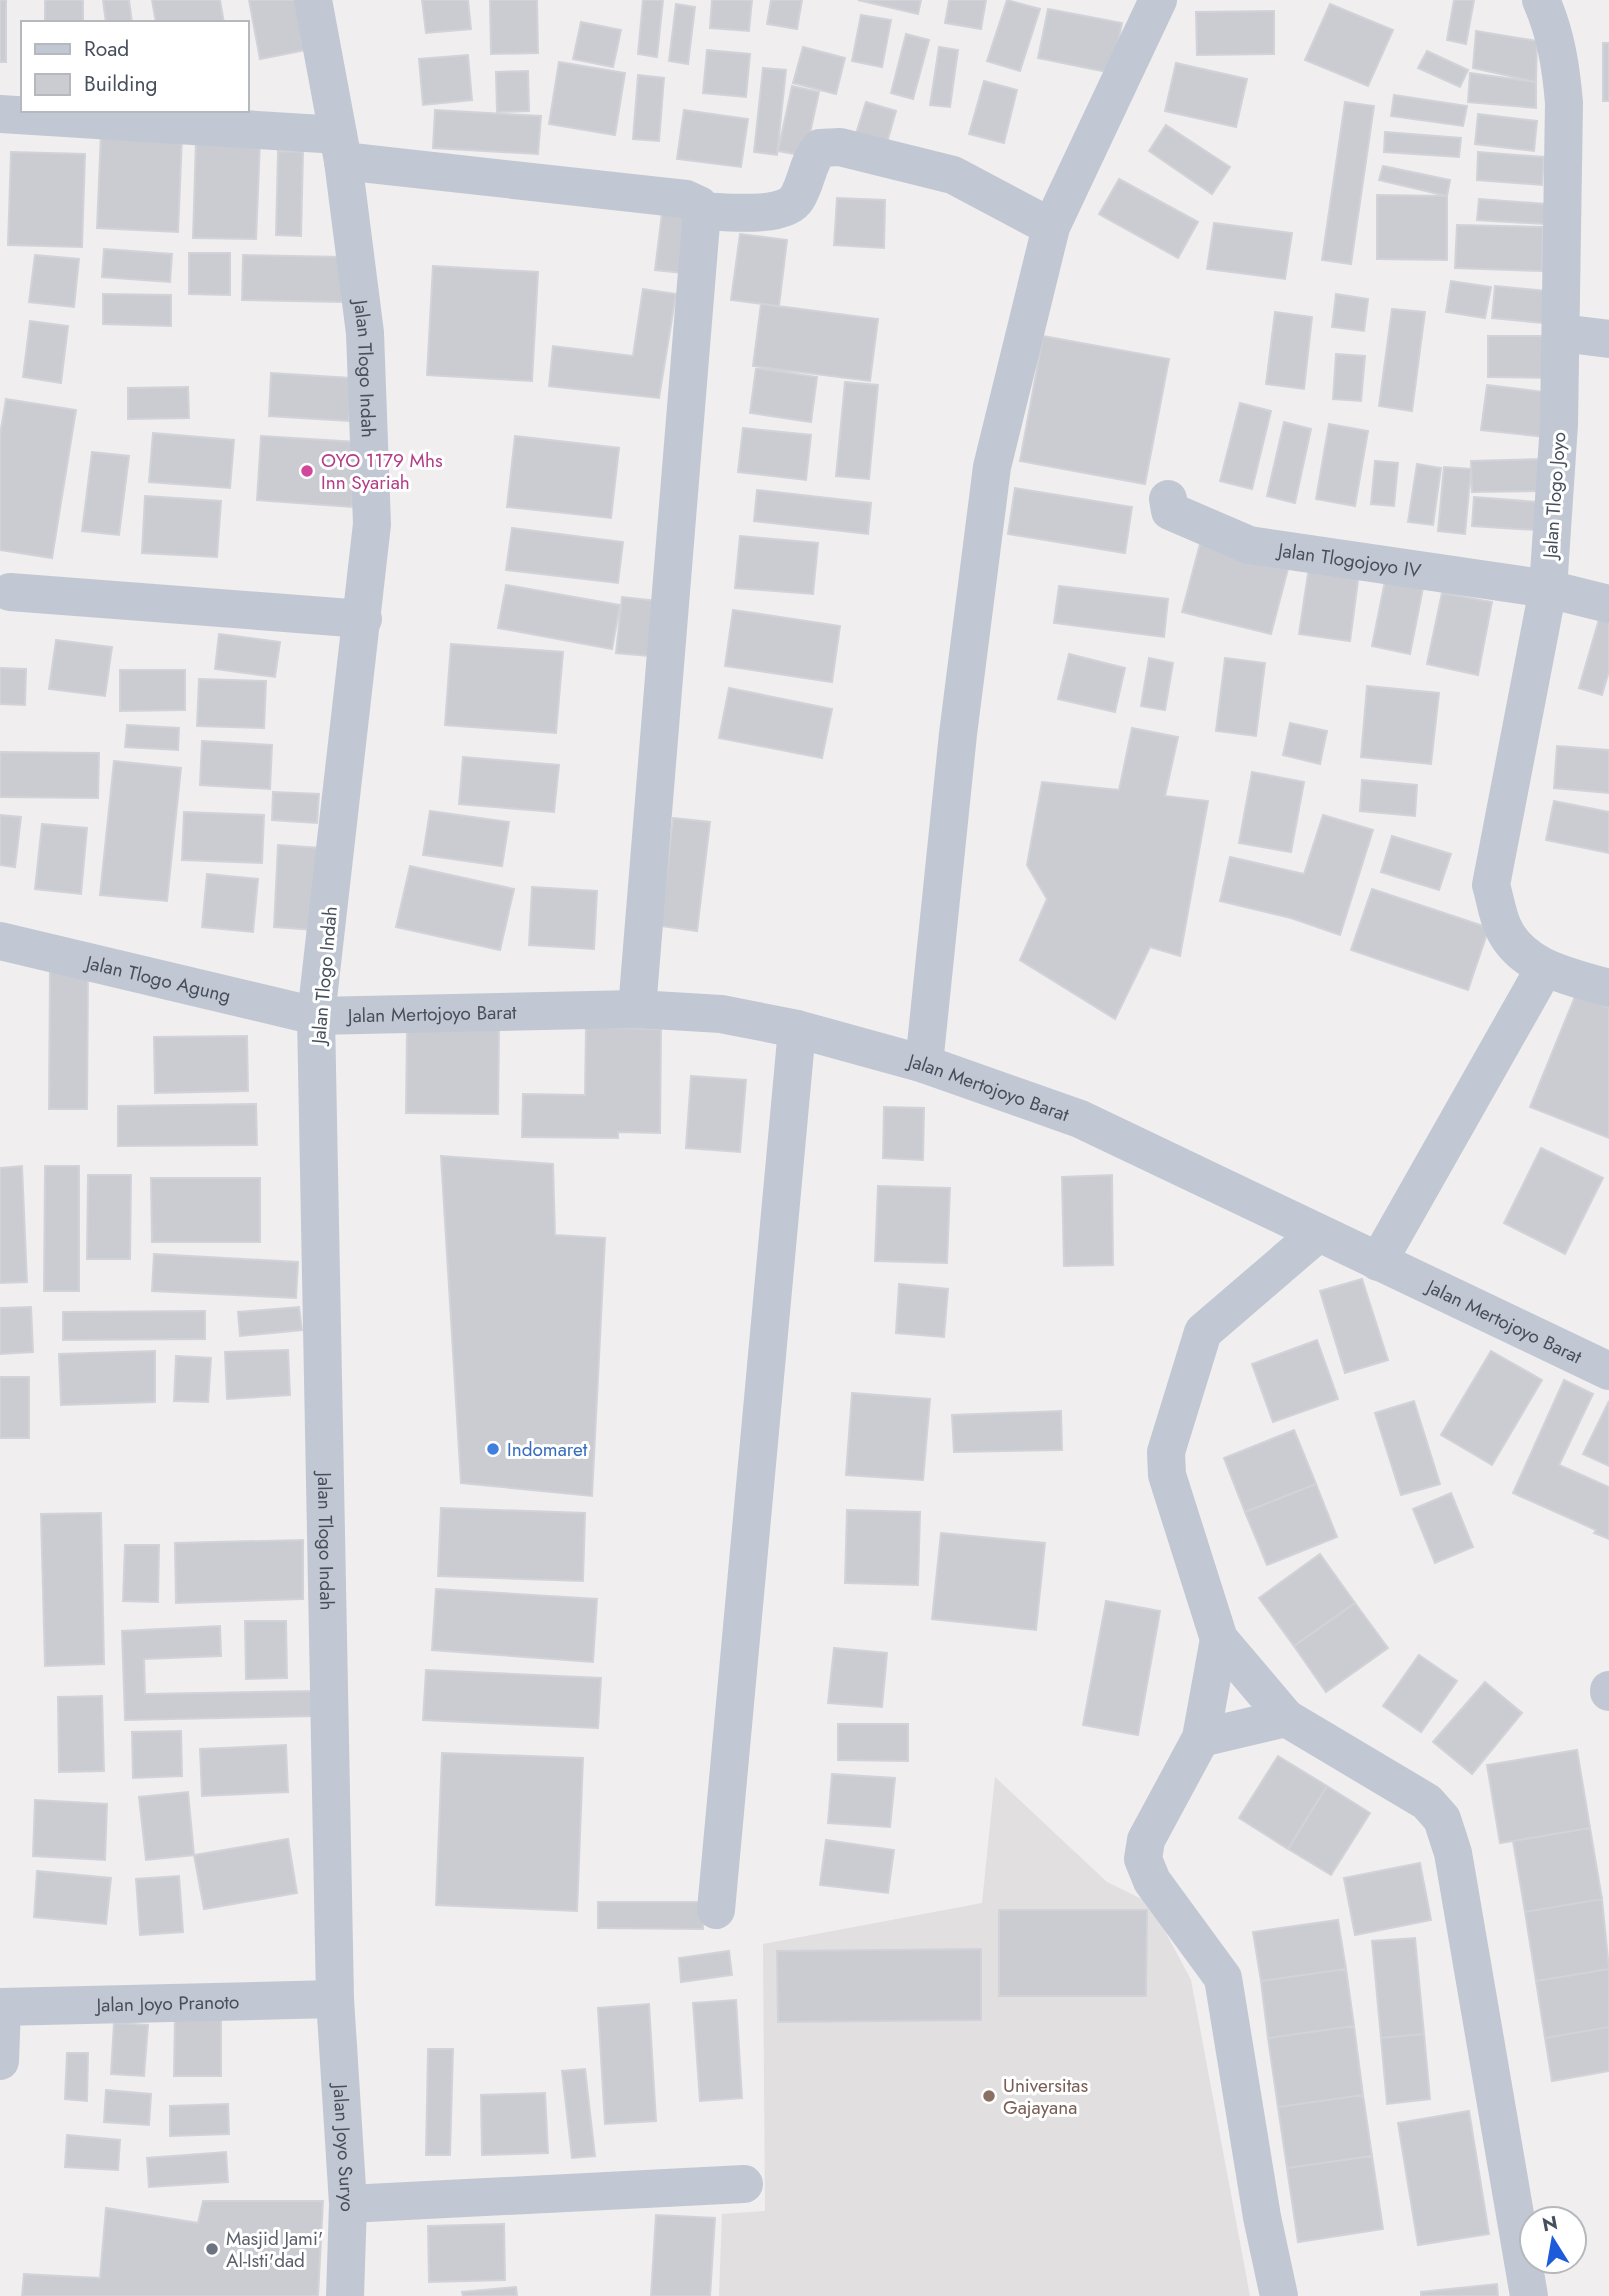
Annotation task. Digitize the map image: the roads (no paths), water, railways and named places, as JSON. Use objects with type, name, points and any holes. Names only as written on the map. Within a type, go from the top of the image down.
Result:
[{"type":"street","name":"Jalan Tlogo Indah","points":[[313,0],[340,148],[365,333],[370,412],[372,524],[316,1016],[335,1999]]},
{"type":"street","points":[[924,1063],[958,734],[992,467],[1051,227],[1158,0]]},
{"type":"street","name":"Jalan Tlogo Joyo","points":[[1541,0],[1553,26],[1560,60],[1564,103],[1561,333],[1548,589],[1491,884],[1503,928],[1516,945],[1544,969]]},
{"type":"street","points":[[0,114],[340,148],[686,199],[699,205],[702,211],[638,1009]]},
{"type":"street","points":[[702,211],[779,211],[789,207],[797,198],[812,157],[820,148],[839,147],[953,175],[1051,227]]},
{"type":"street","points":[[1561,333],[1609,340]]},
{"type":"street","name":"Jalan Tlogojoyo IV","points":[[1168,499],[1170,511],[1249,545],[1548,589]]},
{"type":"street","points":[[1548,589],[1609,604]]},
{"type":"street","points":[[10,592],[363,619]]},
{"type":"street","name":"Jalan Tlogo Agung","points":[[0,941],[316,1016]]},
{"type":"street","points":[[1377,1262],[1544,969],[1609,988]]},
{"type":"street","name":"Jalan Mertojoyo Barat","points":[[316,1016],[638,1009],[722,1014],[797,1030],[924,1063],[1080,1119],[1609,1371]]},
{"type":"street","points":[[716,1910],[797,1030]]},
{"type":"street","points":[[1317,1234],[1203,1332],[1166,1452],[1167,1475],[1219,1639],[1286,1718],[1427,1802],[1442,1819],[1453,1853],[1529,2296]]},
{"type":"street","points":[[1219,1639],[1201,1738],[1146,1840],[1143,1858],[1152,1881],[1223,1978],[1262,2217],[1279,2296]]},
{"type":"street","points":[[1201,1738],[1286,1718]]},
{"type":"street","name":"Jalan Joyo Pranoto","points":[[1,2007],[335,1999]]},
{"type":"street","name":"Jalan Joyo Suryo","points":[[335,1999],[348,2204],[345,2296]]},
{"type":"street","points":[[0,2061],[1,2007]]},
{"type":"street","points":[[348,2204],[744,2184]]},
{"type":"place","name":"OYO 1179 Mhs Inn Syariah","points":[[307,471]]},
{"type":"place","name":"Indomaret","points":[[493,1449]]},
{"type":"place","name":"Universitas Gajayana","points":[[989,2096]]},
{"type":"place","name":"Masjid Jami' Al-Isti'dad","points":[[212,2249]]}]
